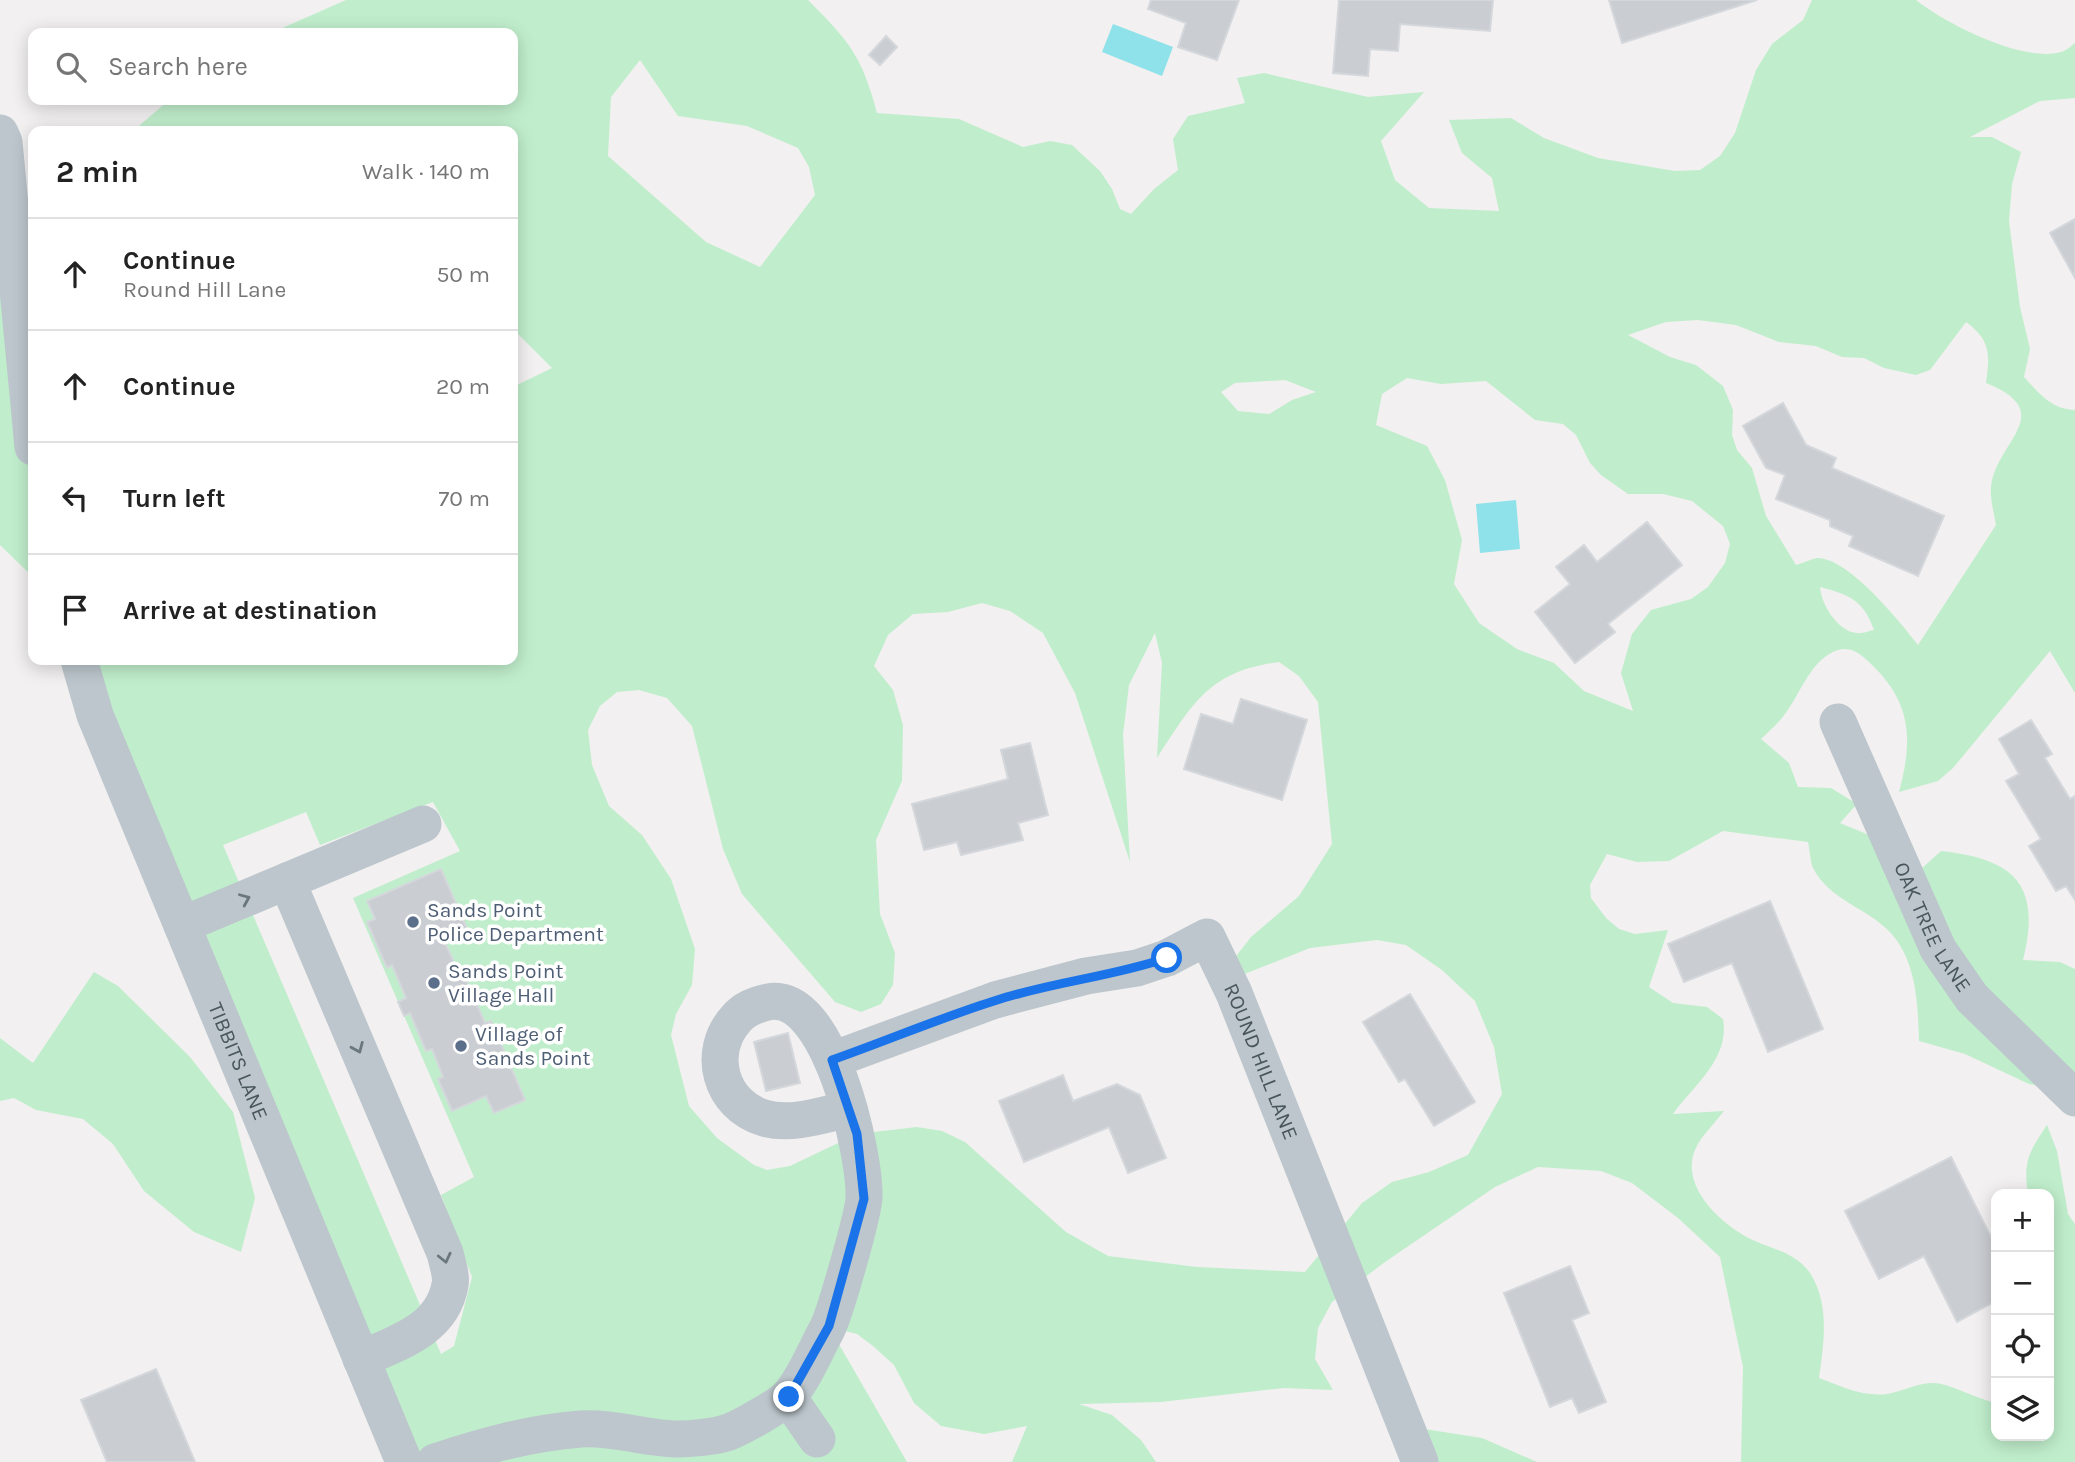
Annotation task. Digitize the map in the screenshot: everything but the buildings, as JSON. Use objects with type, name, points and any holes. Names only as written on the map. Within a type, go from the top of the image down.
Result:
[{"type":"street","points":[[0,133],[4,142],[28,394]]},
{"type":"street","name":"TIBBITS LANE","points":[[80,665],[95,715],[404,1462]]},
{"type":"street","name":"OAK TREE LANE","points":[[1838,722],[1938,949],[1972,998],[2075,1098]]},
{"type":"street","points":[[182,925],[423,824]]},
{"type":"street","points":[[287,881],[445,1253],[451,1284],[439,1313],[418,1334],[361,1359]]},
{"type":"street","name":"ROUND HILL LANE","points":[[832,1060],[995,1000],[1086,976],[1137,968],[1167,958],[1207,937],[1230,983],[1420,1462]]},
{"type":"street","points":[[435,1462],[495,1442],[583,1429],[678,1439],[729,1432],[789,1397],[829,1326],[864,1199],[857,1134],[832,1060],[808,1018],[793,1005],[773,1001],[757,1004],[735,1020],[722,1042],[719,1070],[731,1094],[765,1119],[815,1117],[848,1109]]},
{"type":"street","points":[[789,1397],[817,1439]]},
{"type":"green space","points":[[346,0],[808,0],[852,50],[866,77],[877,113],[959,119],[1023,147],[1050,141],[1072,145],[1100,171],[1112,189],[1120,209],[1131,214],[1154,189],[1178,170],[1173,139],[1188,116],[1245,103],[1237,78],[1264,73],[1368,97],[1424,92],[1381,141],[1395,180],[1429,208],[1499,211],[1492,178],[1462,153],[1449,120],[1511,118],[1544,138],[1598,158],[1675,171],[1700,170],[1720,156],[1735,133],[1756,70],[1772,44],[1803,20],[1812,0],[1916,0],[1965,30],[2006,47],[2045,54],[2063,51],[2075,43],[2075,98],[2040,101],[1970,137],[1992,137],[2021,152],[2012,184],[2009,221],[2020,307],[2030,349],[2024,377],[2052,403],[2075,410],[2075,693],[2050,651],[1953,768],[1938,781],[1899,792],[1907,739],[1902,708],[1885,679],[1864,657],[1843,649],[1821,660],[1784,715],[1761,739],[1789,763],[1798,787],[1831,788],[1857,804],[1840,823],[1874,837],[1921,869],[1941,851],[1987,861],[2004,869],[2016,880],[2025,894],[2028,912],[2028,934],[2023,960],[2060,962],[2075,969],[2075,1093],[2029,1084],[1965,1054],[1919,1041],[1915,988],[1902,949],[1886,928],[1821,880],[1813,868],[1808,842],[1723,831],[1669,861],[1637,862],[1607,854],[1590,885],[1591,898],[1606,918],[1619,929],[1635,934],[1668,930],[1649,987],[1673,1003],[1707,1007],[1723,1019],[1724,1033],[1716,1058],[1673,1114],[1724,1111],[1697,1145],[1692,1164],[1693,1178],[1708,1205],[1731,1227],[1755,1241],[1792,1256],[1810,1273],[1821,1298],[1823,1311],[1824,1338],[1819,1378],[1852,1390],[1878,1395],[1921,1384],[1941,1384],[1991,1401],[1991,1441],[2054,1441],[2054,1189],[2028,1189],[2026,1173],[2032,1150],[2047,1125],[2057,1151],[2068,1214],[2075,1224],[2075,1462],[1741,1462],[1743,1367],[1720,1257],[1678,1218],[1632,1183],[1601,1171],[1538,1167],[1495,1187],[1385,1262],[1332,1302],[1318,1328],[1315,1359],[1333,1390],[1284,1388],[1161,1402],[1079,1404],[1112,1415],[1141,1440],[1156,1462],[1012,1462],[1027,1426],[984,1434],[941,1426],[914,1403],[894,1365],[873,1346],[857,1334],[829,1327],[907,1462],[404,1462],[81,665],[518,665],[518,385],[552,368],[518,334],[518,126],[139,126],[163,105],[518,105],[518,28],[282,28]],"holes":[[[640,60],[678,116],[747,126],[798,148],[809,167],[815,195],[760,267],[706,242],[608,156],[611,97]],[[1698,320],[1736,325],[1779,342],[1816,346],[1842,357],[1864,358],[1884,368],[1916,375],[1930,370],[1966,322],[1980,335],[1988,356],[1986,383],[2008,394],[2019,406],[2021,417],[2018,429],[1995,471],[1991,487],[1996,525],[1918,645],[1873,593],[1843,568],[1817,558],[1796,565],[1766,516],[1752,468],[1737,450],[1732,435],[1733,410],[1723,386],[1696,365],[1670,357],[1628,335],[1666,322]],[[1407,378],[1441,384],[1486,381],[1535,420],[1563,424],[1576,435],[1590,463],[1601,475],[1628,494],[1663,494],[1692,501],[1723,526],[1730,544],[1725,563],[1708,587],[1691,599],[1651,610],[1632,634],[1621,673],[1633,711],[1584,691],[1554,663],[1517,649],[1479,623],[1454,584],[1462,540],[1445,480],[1427,446],[1376,425],[1382,394]],[[1285,380],[1316,392],[1292,400],[1269,414],[1238,411],[1221,392],[1235,383]],[[1820,587],[1854,600],[1865,611],[1874,630],[1859,633],[1843,628],[1832,616]],[[982,603],[1010,611],[1043,633],[1075,693],[1130,862],[1123,735],[1129,685],[1155,633],[1162,663],[1157,758],[1181,721],[1205,693],[1235,673],[1255,666],[1279,662],[1299,676],[1318,702],[1332,844],[1299,896],[1251,937],[1212,987],[1310,948],[1377,940],[1406,945],[1442,970],[1475,1001],[1494,1047],[1502,1094],[1468,1155],[1429,1172],[1392,1182],[1362,1203],[1305,1272],[1197,1267],[1108,1256],[1066,1232],[965,1142],[942,1131],[917,1127],[857,1134],[790,1166],[767,1170],[754,1165],[717,1138],[689,1106],[671,1035],[676,1014],[692,985],[695,949],[671,879],[642,835],[609,806],[592,765],[588,730],[600,706],[617,692],[639,690],[667,698],[692,726],[723,849],[742,894],[835,1002],[861,1012],[881,1004],[893,985],[895,953],[880,914],[876,840],[902,781],[903,725],[893,690],[874,666],[888,635],[913,614],[948,612]],[[433,802],[460,851],[353,898],[474,1177],[441,1195],[472,1277],[454,1346],[441,1354],[223,845],[306,812],[320,845]]]},
{"type":"green space","points":[[0,275],[28,429],[28,572],[0,545]]},
{"type":"green space","points":[[94,972],[118,986],[190,1057],[233,1112],[255,1198],[241,1252],[194,1232],[144,1191],[113,1144],[83,1119],[36,1110],[14,1098],[0,1101],[0,1038],[33,1063]]},
{"type":"green space","points":[[1418,1428],[1482,1438],[1537,1462],[1415,1462]]},
{"type":"water","points":[[1113,24],[1173,47],[1162,76],[1102,52]]},
{"type":"water","points":[[1516,500],[1520,549],[1480,553],[1476,504]]},
{"type":"place","name":"Sands Point Police Department","points":[[413,922]]},
{"type":"place","name":"Sands Point Village Hall","points":[[434,983]]},
{"type":"place","name":"Village of Sands Point","points":[[461,1046]]},
{"type":"route","points":[[789,1397],[829,1326],[864,1199],[857,1134],[832,1060],[995,1000],[1086,976],[1137,968],[1167,958]]}]
